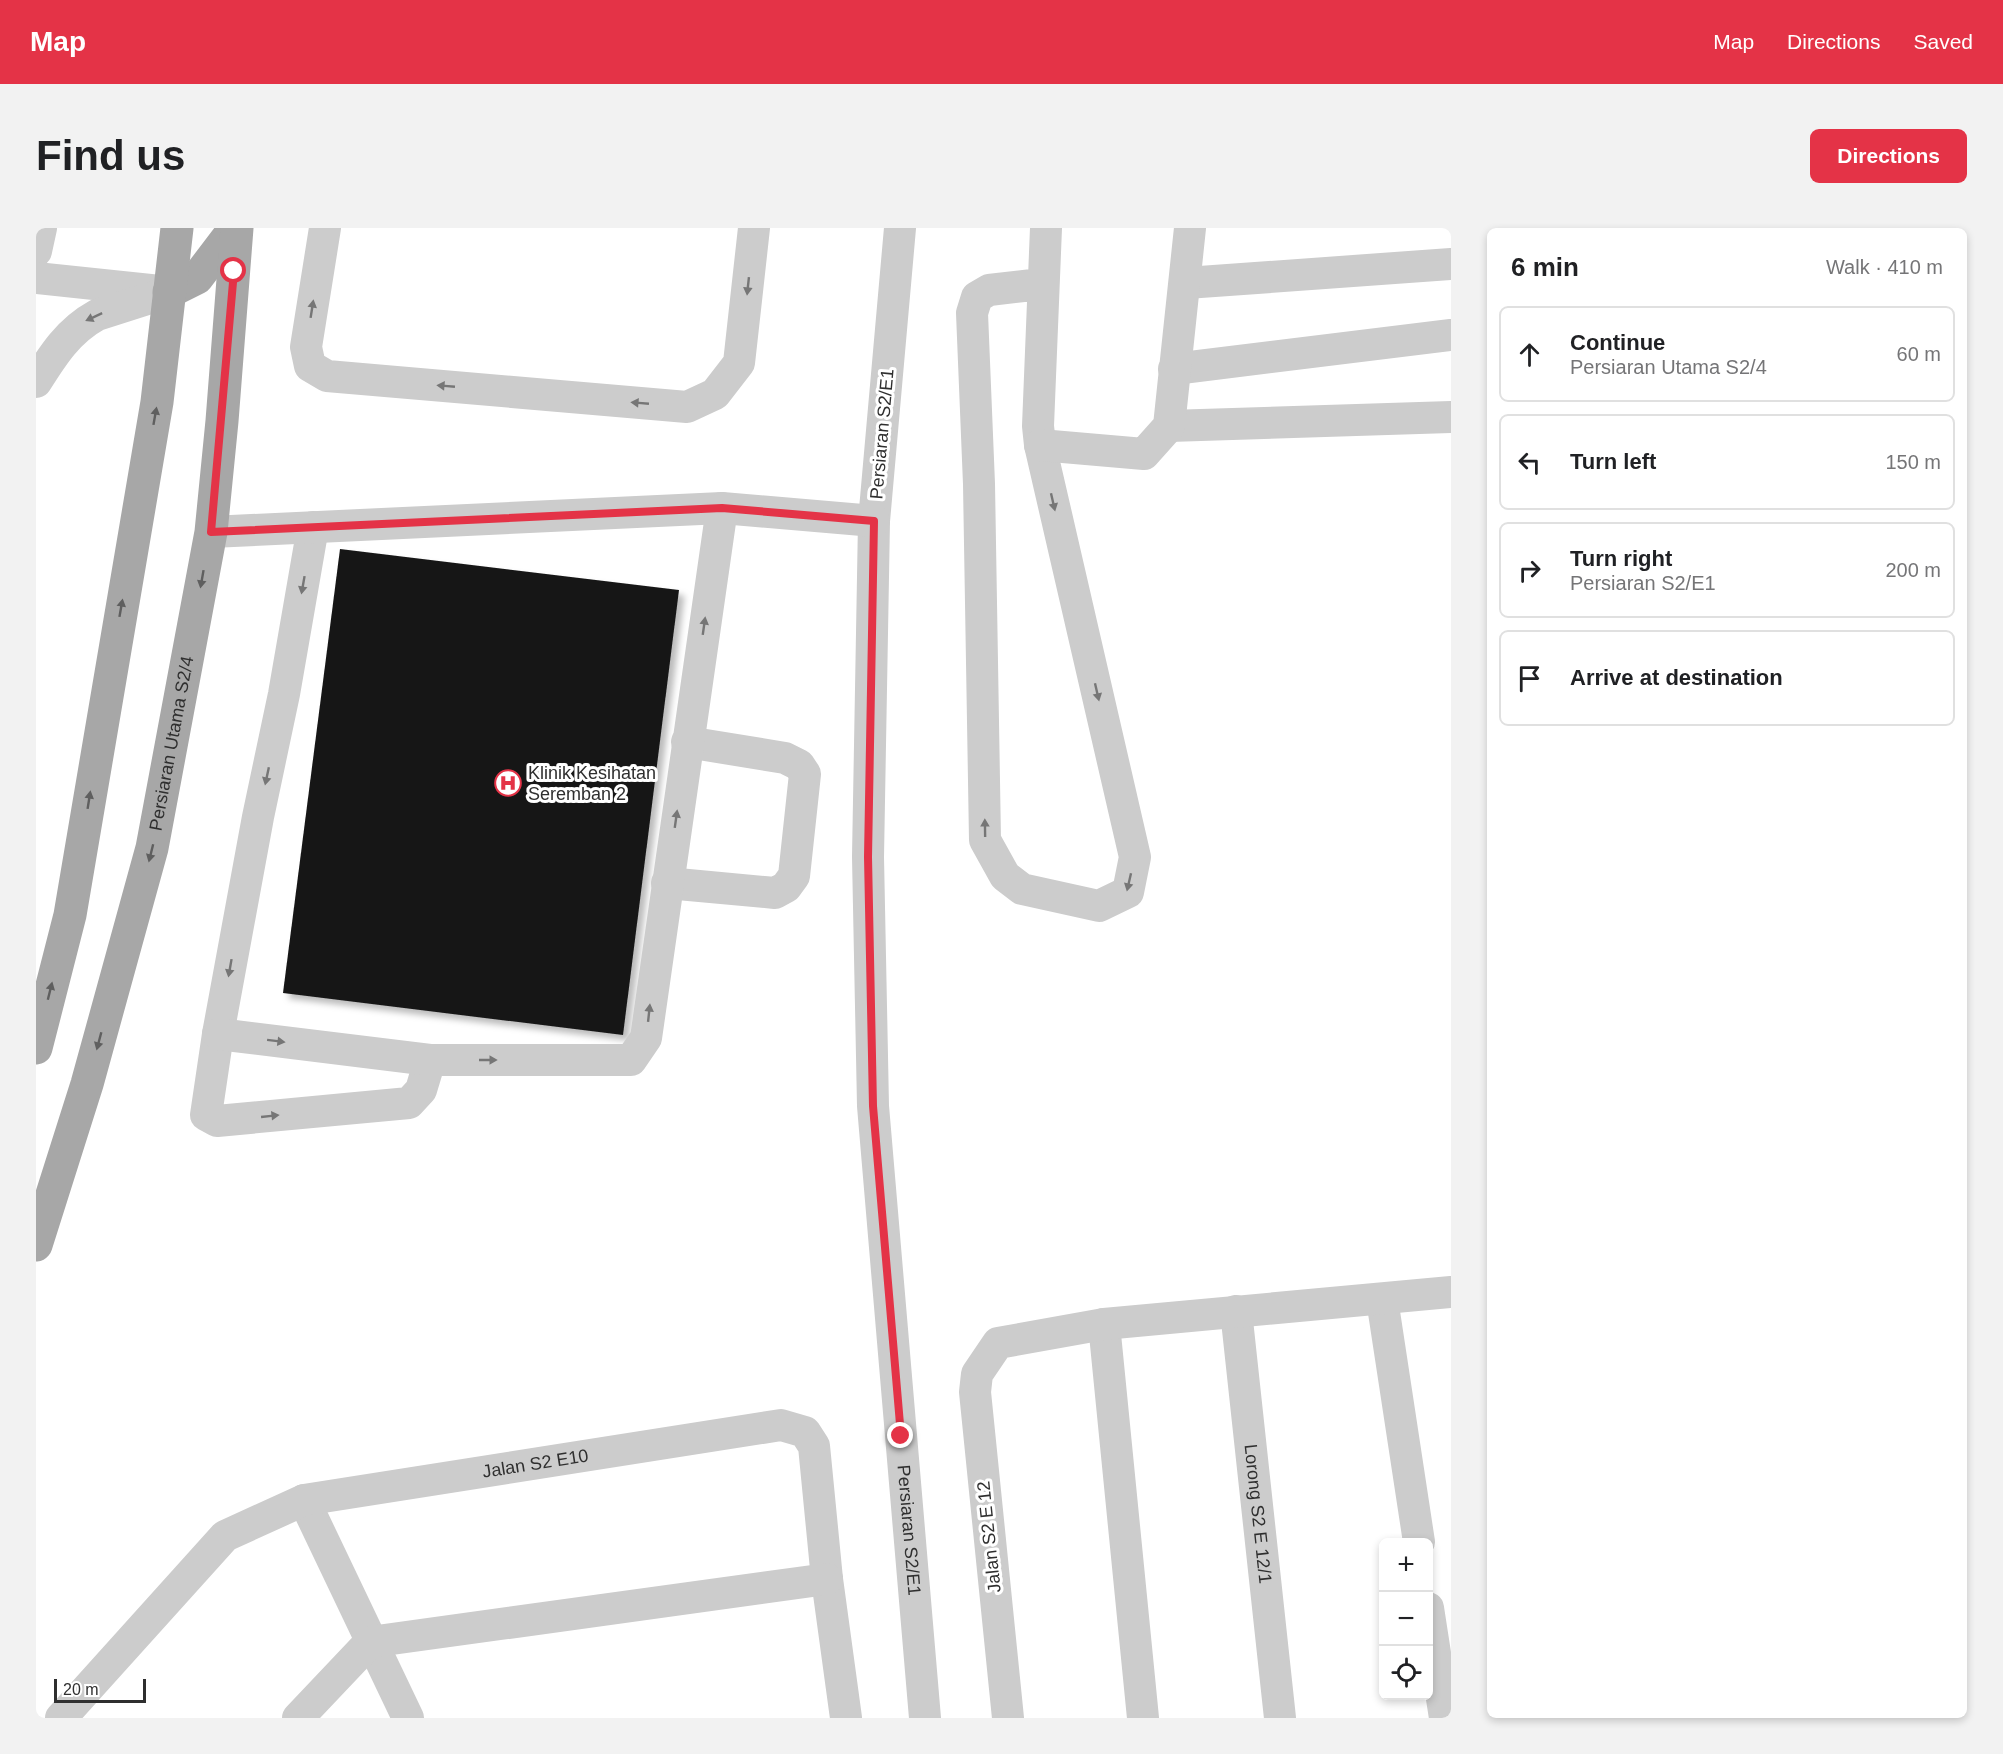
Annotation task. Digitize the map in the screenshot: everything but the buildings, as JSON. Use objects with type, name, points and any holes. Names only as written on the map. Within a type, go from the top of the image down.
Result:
[{"type":"main road","points":[[36,1048],[70,915],[157,402],[177,228]]},
{"type":"main road","points":[[169,292],[197,278],[236,228]]},
{"type":"main road","name":"Persiaran Utama S2/4","points":[[36,1245],[87,1084],[152,848],[211,532],[222,422],[236,228]]},
{"type":"street","points":[[36,251],[40,228]]},
{"type":"street","points":[[325,228],[306,347],[310,366],[327,376],[687,408],[715,394],[739,363],[754,228]]},
{"type":"street","name":"Persiaran S2/E1","points":[[900,228],[874,521],[868,857],[873,1106],[925,1718]]},
{"type":"street","points":[[1041,284],[989,290],[977,297],[972,313],[979,484],[986,840],[1005,876],[1022,889],[1099,906],[1128,892],[1135,857],[1040,445],[1038,426],[1041,284],[1046,228]]},
{"type":"street","points":[[1040,445],[1144,454],[1168,426],[1186,282],[1190,228]]},
{"type":"street","points":[[1186,282],[1451,264]]},
{"type":"street","points":[[36,278],[169,292]]},
{"type":"street","points":[[36,382],[64,340],[86,321],[97,315],[169,292]]},
{"type":"street","points":[[1174,369],[1451,335]]},
{"type":"street","points":[[1168,426],[1451,417]]},
{"type":"street","points":[[211,532],[722,508],[874,521]]},
{"type":"street","points":[[218,1034],[430,1060],[631,1060],[646,1038],[722,508]]},
{"type":"street","points":[[313,527],[284,694],[258,817],[218,1034],[206,1102],[206,1115],[212,1120],[409,1102],[421,1090],[430,1060]]},
{"type":"street","points":[[667,883],[775,893],[786,887],[794,876],[805,774],[799,765],[785,758],[687,742]]},
{"type":"street","points":[[1143,1718],[1104,1324],[1451,1292]]},
{"type":"street","points":[[1382,1299],[1418,1538]]},
{"type":"street","name":"Lorong S2 E 12/1","points":[[1236,1311],[1280,1718]]},
{"type":"street","name":"Jalan S2 E 12","points":[[1008,1718],[975,1392],[977,1374],[986,1357],[998,1343],[1104,1324]]},
{"type":"street","name":"Jalan S2 E10","points":[[61,1718],[225,1536],[304,1500],[781,1425],[805,1432],[814,1446],[827,1579],[846,1718]]},
{"type":"street","points":[[304,1500],[408,1718]]},
{"type":"street","points":[[298,1718],[370,1642],[827,1579]]},
{"type":"street","points":[[1433,1640],[1445,1718]]},
{"type":"place","name":"Klinik Kesihatan Seremban 2","points":[[508,783]]},
{"type":"route","points":[[234,271],[211,532],[722,508],[874,521],[868,857],[873,1106],[901,1436]]}]
